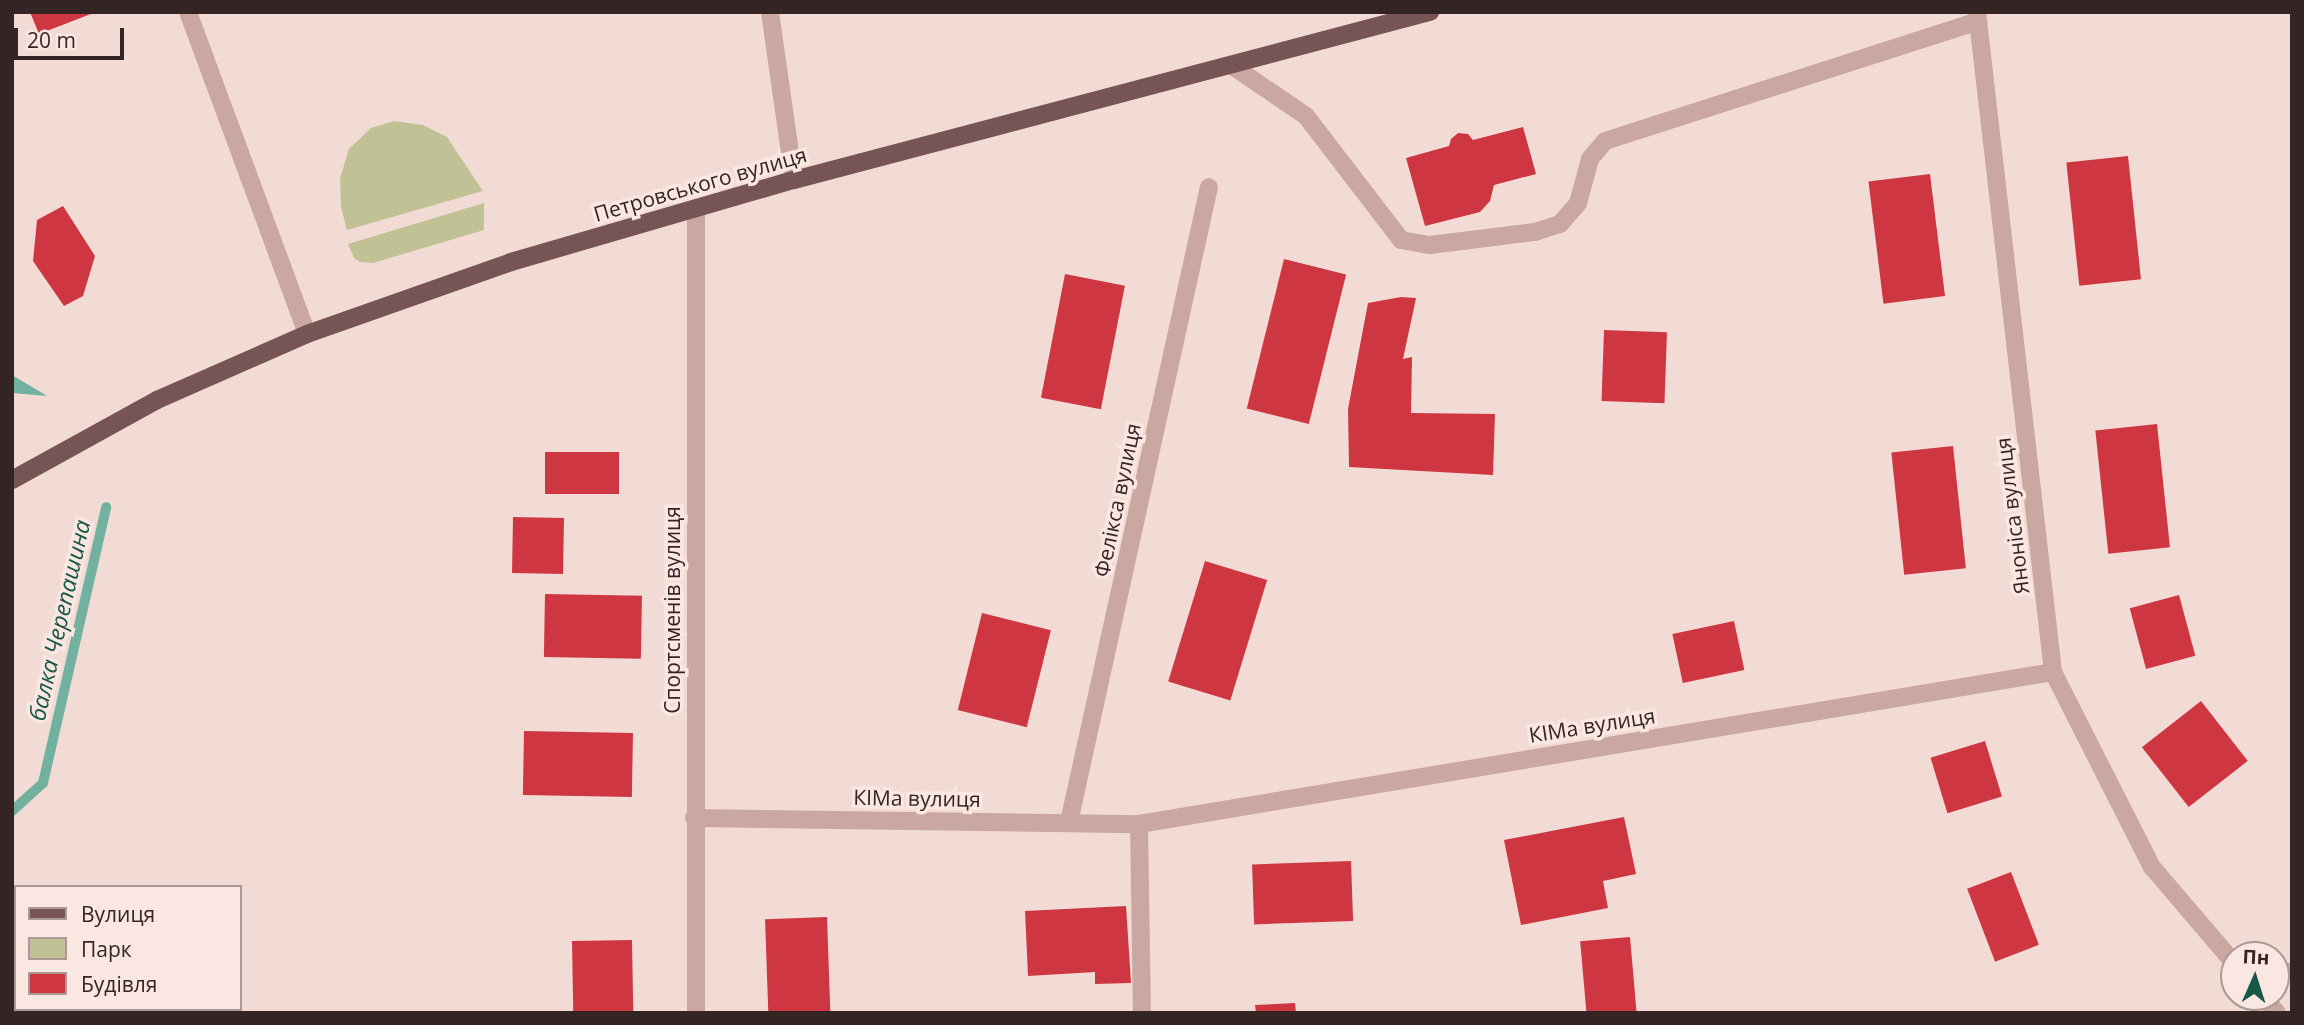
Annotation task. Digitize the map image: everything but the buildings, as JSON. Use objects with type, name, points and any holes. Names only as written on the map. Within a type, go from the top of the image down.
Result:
[{"type":"main road","name":"Петровського вулиця","points":[[12,480],[157,400],[307,334],[511,262],[794,180],[1430,12]]},
{"type":"street","points":[[188,12],[307,334]]},
{"type":"street","points":[[770,12],[794,180]]},
{"type":"street","points":[[1231,65],[1306,116],[1401,240],[1430,245],[1535,232],[1560,224],[1578,203],[1590,159],[1605,141],[1977,16]]},
{"type":"street","name":"Яноніса вулиця","points":[[1977,16],[2053,672],[2151,867],[2220,947]]},
{"type":"street","name":"Фелікса вулиця","points":[[1069,822],[1209,187]]},
{"type":"street","name":"Спортсменів вулиця","points":[[696,208],[696,1013]]},
{"type":"street","name":"КІМа вулиця","points":[[694,818],[1139,824],[2053,672]]},
{"type":"street","points":[[1139,824],[1142,1013]]},
{"type":"green space","points":[[394,121],[423,125],[447,137],[483,191],[347,230],[341,207],[340,178],[349,149],[371,128]]},
{"type":"green space","points":[[484,203],[484,230],[373,263],[360,262],[354,258],[348,244]]},
{"type":"water","points":[[12,375],[47,396],[12,393]]},
{"type":"waterway","name":"балка Черепашина","points":[[12,811],[43,783],[106,507]]}]
